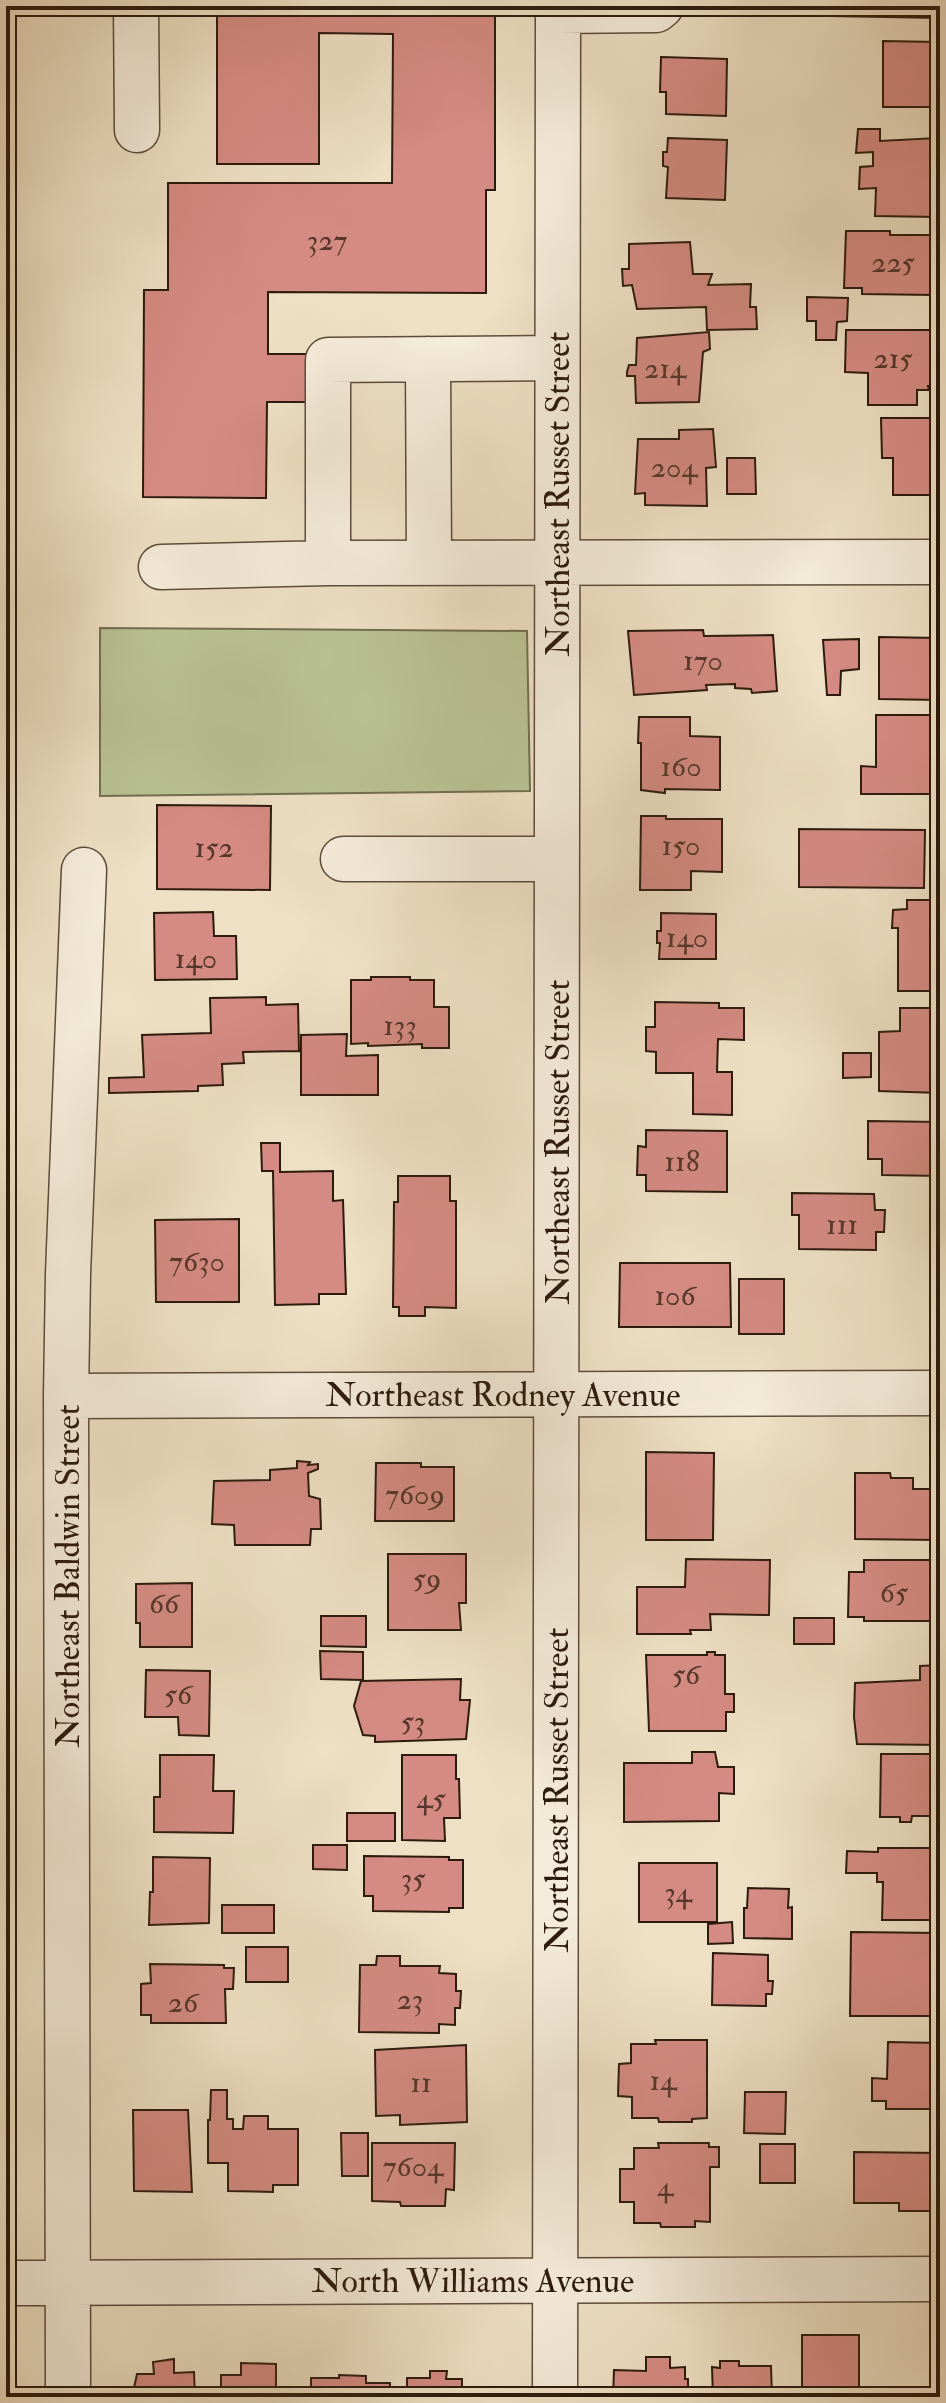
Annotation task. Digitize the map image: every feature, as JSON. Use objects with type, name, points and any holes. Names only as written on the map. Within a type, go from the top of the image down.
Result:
[{"type":"street","points":[[136,6],[137,130]]},
{"type":"street","points":[[558,8],[656,10],[661,6]]},
{"type":"street","name":"Northeast Russet Street","points":[[555,2397],[558,8]]},
{"type":"street","points":[[328,563],[328,360],[557,358]]},
{"type":"street","points":[[428,359],[429,562]]},
{"type":"street","points":[[161,567],[429,562],[940,562]]},
{"type":"street","points":[[343,859],[557,859]]},
{"type":"street","name":"Northeast Baldwin Street","points":[[68,2397],[66,1396],[84,870]]},
{"type":"street","name":"Northeast Rodney Avenue","points":[[66,1396],[940,1393]]},
{"type":"street","name":"North Williams Avenue","points":[[6,2283],[940,2279]]},
{"type":"green space","points":[[100,628],[527,631],[530,791],[100,796]]},
{"type":"building","points":[[217,6],[495,6],[495,190],[486,190],[486,293],[268,292],[268,354],[322,354],[322,402],[267,402],[266,498],[143,497],[144,290],[168,290],[168,183],[392,183],[393,34],[319,33],[319,164],[217,164]]},
{"type":"building","points":[[723,6],[940,6],[940,18],[723,14]]},
{"type":"building","points":[[883,41],[938,42],[937,107],[883,107]]},
{"type":"building","points":[[661,57],[727,59],[726,116],[666,114],[666,92],[660,92]]},
{"type":"building","points":[[858,129],[880,129],[880,141],[937,138],[940,193],[937,193],[937,217],[875,216],[876,188],[859,189],[860,167],[873,166],[873,152],[856,153]]},
{"type":"building","points":[[668,138],[727,140],[725,200],[666,198],[668,167],[663,166],[663,152],[667,152]]},
{"type":"building","points":[[846,231],[934,235],[934,254],[940,254],[940,276],[934,275],[934,295],[862,294],[862,288],[844,288]]},
{"type":"building","points":[[690,242],[693,274],[712,274],[708,285],[751,284],[750,307],[756,307],[757,329],[707,330],[706,307],[637,309],[632,285],[623,286],[622,269],[629,269],[629,244]]},
{"type":"building","points":[[807,297],[848,298],[847,321],[837,322],[836,340],[816,340],[816,321],[807,321]]},
{"type":"building","points":[[846,330],[937,330],[940,371],[937,386],[917,390],[917,405],[868,405],[868,373],[845,372]]},
{"type":"building","points":[[709,332],[710,349],[703,352],[699,402],[636,403],[635,376],[627,376],[627,372],[629,365],[636,365],[637,338]]},
{"type":"building","points":[[881,418],[938,418],[938,495],[893,495],[893,458],[882,458]]},
{"type":"building","points":[[713,429],[716,467],[706,468],[707,506],[645,505],[645,493],[635,494],[638,439],[679,439],[679,430]]},
{"type":"building","points":[[727,458],[755,458],[756,494],[727,494]]},
{"type":"building","points":[[703,630],[704,636],[773,635],[777,691],[752,693],[751,689],[735,688],[735,684],[706,685],[707,690],[634,695],[628,631]]},
{"type":"building","points":[[879,637],[940,638],[939,700],[879,699]]},
{"type":"building","points":[[859,639],[859,669],[841,671],[840,695],[827,695],[823,640]]},
{"type":"building","points":[[876,715],[940,715],[940,794],[861,794],[861,766],[876,767]]},
{"type":"building","points":[[639,717],[690,717],[690,736],[720,737],[720,790],[665,789],[665,793],[641,790]]},
{"type":"building","points":[[157,805],[271,806],[270,890],[157,889]]},
{"type":"building","points":[[641,816],[722,819],[722,872],[691,871],[691,890],[640,890]]},
{"type":"building","points":[[799,829],[925,830],[924,888],[799,887]]},
{"type":"building","points":[[907,900],[940,900],[940,991],[898,991],[898,928],[892,928],[893,910],[907,909]]},
{"type":"building","points":[[213,912],[214,936],[236,936],[237,979],[155,980],[154,913]]},
{"type":"building","points":[[661,913],[716,914],[716,959],[659,959],[657,931],[661,931]]},
{"type":"building","points":[[371,977],[434,980],[434,1007],[449,1007],[449,1048],[422,1048],[422,1044],[351,1044],[351,980],[371,980]]},
{"type":"building","points":[[266,997],[266,1005],[298,1004],[299,1051],[243,1052],[244,1063],[222,1064],[223,1085],[198,1086],[198,1091],[109,1093],[109,1078],[144,1077],[142,1035],[211,1033],[210,998]]},
{"type":"building","points":[[655,1002],[719,1003],[719,1008],[744,1008],[744,1040],[718,1039],[717,1072],[732,1072],[732,1115],[693,1114],[693,1073],[656,1073],[656,1052],[646,1051],[646,1027],[655,1027]]},
{"type":"building","points":[[900,1008],[939,1008],[940,1093],[879,1091],[879,1032],[900,1031]]},
{"type":"building","points":[[347,1034],[346,1056],[378,1055],[378,1095],[301,1095],[301,1035]]},
{"type":"building","points":[[843,1053],[871,1053],[871,1077],[843,1078]]},
{"type":"building","points":[[868,1121],[940,1122],[940,1176],[882,1175],[882,1159],[868,1159]]},
{"type":"building","points":[[646,1130],[727,1131],[727,1192],[646,1191],[646,1175],[637,1175],[638,1146],[646,1147]]},
{"type":"building","points":[[261,1143],[280,1143],[280,1172],[333,1171],[333,1201],[343,1200],[346,1294],[319,1294],[319,1304],[275,1305],[273,1171],[262,1171]]},
{"type":"building","points":[[398,1176],[450,1176],[450,1201],[456,1201],[456,1308],[425,1307],[425,1316],[399,1316],[399,1307],[393,1307],[394,1202],[398,1202]]},
{"type":"building","points":[[792,1193],[874,1194],[875,1210],[885,1210],[884,1232],[876,1232],[876,1250],[799,1249],[799,1215],[792,1215]]},
{"type":"building","points":[[239,1219],[239,1302],[156,1302],[155,1220]]},
{"type":"building","points":[[620,1263],[730,1263],[731,1327],[619,1327]]},
{"type":"building","points":[[739,1279],[784,1279],[784,1334],[739,1334]]},
{"type":"building","points":[[646,1452],[714,1453],[713,1540],[646,1540]]},
{"type":"building","points":[[297,1461],[310,1462],[308,1465],[318,1464],[318,1469],[308,1473],[309,1496],[320,1499],[321,1529],[311,1529],[310,1545],[235,1545],[234,1525],[212,1524],[214,1481],[270,1480],[270,1470],[297,1468]]},
{"type":"building","points":[[376,1463],[454,1467],[454,1521],[375,1521]]},
{"type":"building","points":[[855,1473],[890,1473],[891,1478],[913,1478],[913,1489],[937,1489],[937,1540],[855,1539]]},
{"type":"building","points":[[388,1554],[466,1554],[466,1603],[459,1603],[461,1630],[388,1630]]},
{"type":"building","points":[[686,1559],[770,1560],[769,1615],[710,1614],[711,1630],[690,1630],[691,1634],[637,1634],[637,1587],[685,1587]]},
{"type":"building","points":[[864,1560],[940,1560],[939,1621],[864,1621],[864,1617],[848,1617],[849,1572],[864,1572]]},
{"type":"building","points":[[192,1583],[192,1647],[140,1647],[140,1623],[136,1623],[136,1584]]},
{"type":"building","points":[[321,1616],[366,1616],[366,1647],[321,1646]]},
{"type":"building","points":[[794,1618],[834,1618],[834,1644],[794,1644]]},
{"type":"building","points":[[320,1651],[363,1652],[363,1680],[321,1679]]},
{"type":"building","points":[[707,1652],[725,1655],[725,1694],[734,1694],[734,1712],[726,1712],[726,1731],[649,1731],[646,1655],[707,1655]]},
{"type":"building","points":[[940,1665],[940,1745],[857,1744],[855,1683],[920,1680],[920,1666]]},
{"type":"building","points":[[146,1670],[210,1671],[209,1736],[179,1735],[178,1717],[145,1717]]},
{"type":"building","points":[[461,1679],[460,1700],[470,1700],[466,1739],[375,1742],[375,1736],[363,1735],[354,1706],[361,1681]]},
{"type":"building","points":[[692,1752],[715,1752],[718,1767],[734,1767],[734,1794],[719,1793],[719,1821],[624,1822],[624,1763],[692,1763]]},
{"type":"building","points":[[881,1754],[940,1754],[940,1787],[931,1786],[932,1816],[912,1816],[911,1822],[900,1822],[900,1817],[880,1817]]},
{"type":"building","points":[[160,1755],[214,1755],[213,1791],[234,1791],[233,1833],[154,1832],[154,1797],[160,1797]]},
{"type":"building","points":[[402,1755],[456,1755],[460,1818],[444,1818],[445,1841],[402,1840]]},
{"type":"building","points":[[347,1813],[395,1813],[395,1841],[347,1841]]},
{"type":"building","points":[[313,1845],[347,1845],[347,1870],[313,1869]]},
{"type":"building","points":[[878,1848],[940,1848],[940,1903],[937,1902],[936,1920],[882,1920],[883,1882],[877,1882],[877,1873],[846,1873],[847,1851],[878,1852]]},
{"type":"building","points":[[364,1856],[449,1857],[449,1860],[463,1860],[463,1908],[449,1908],[449,1912],[373,1911],[373,1896],[364,1896]]},
{"type":"building","points":[[153,1857],[210,1858],[209,1923],[149,1925]]},
{"type":"building","points":[[639,1863],[717,1863],[717,1922],[639,1922]]},
{"type":"building","points":[[748,1888],[789,1889],[792,1939],[744,1938]]},
{"type":"building","points":[[222,1905],[274,1905],[274,1933],[222,1933]]},
{"type":"building","points":[[732,1922],[733,1943],[708,1944],[708,1924]]},
{"type":"building","points":[[851,1932],[940,1933],[940,2016],[850,2016]]},
{"type":"building","points":[[246,1947],[288,1947],[288,1982],[246,1982]]},
{"type":"building","points":[[713,1953],[768,1955],[768,1981],[773,1981],[772,1994],[766,1994],[766,2006],[712,2005]]},
{"type":"building","points":[[377,1956],[400,1956],[400,1966],[440,1966],[439,1973],[456,1974],[456,1991],[461,1991],[460,2008],[455,2008],[455,2025],[439,2024],[439,2033],[359,2032],[360,1965],[376,1965]]},
{"type":"building","points":[[150,1964],[224,1965],[224,1968],[234,1968],[233,1989],[225,1989],[226,2023],[151,2023],[151,2015],[141,2015],[141,1984],[151,1983]]},
{"type":"building","points":[[655,2040],[707,2040],[707,2118],[692,2119],[692,2122],[659,2122],[658,2118],[632,2118],[632,2097],[618,2096],[619,2064],[631,2063],[631,2044],[656,2044]]},
{"type":"building","points":[[888,2042],[940,2043],[940,2109],[886,2109],[886,2101],[872,2101],[872,2078],[887,2079]]},
{"type":"building","points":[[466,2045],[467,2122],[400,2125],[400,2115],[376,2116],[375,2050]]},
{"type":"building","points":[[211,2090],[227,2090],[227,2119],[233,2119],[233,2129],[243,2129],[244,2116],[268,2116],[268,2129],[298,2129],[298,2185],[273,2185],[273,2192],[228,2191],[228,2163],[208,2163]]},
{"type":"building","points":[[745,2092],[786,2092],[785,2134],[744,2133]]},
{"type":"building","points":[[133,2110],[188,2110],[192,2192],[134,2191]]},
{"type":"building","points":[[341,2133],[368,2133],[368,2176],[342,2176]]},
{"type":"building","points":[[372,2143],[455,2143],[454,2190],[446,2189],[445,2206],[401,2206],[400,2202],[372,2201]]},
{"type":"building","points":[[658,2143],[709,2143],[709,2147],[719,2147],[719,2167],[710,2167],[710,2222],[695,2221],[695,2227],[634,2223],[634,2202],[620,2202],[620,2169],[634,2169],[634,2148],[659,2148]]},
{"type":"building","points":[[760,2144],[795,2144],[795,2183],[760,2183]]},
{"type":"building","points":[[854,2152],[940,2153],[940,2211],[899,2211],[899,2203],[854,2203]]},
{"type":"building","points":[[802,2335],[859,2335],[859,2397],[802,2397]]},
{"type":"building","points":[[646,2357],[670,2357],[670,2368],[685,2367],[688,2397],[613,2397],[614,2370],[646,2371]]},
{"type":"building","points":[[174,2359],[174,2373],[194,2372],[195,2397],[132,2397],[137,2374],[154,2374],[153,2362]]},
{"type":"building","points":[[720,2361],[739,2361],[739,2366],[771,2366],[772,2397],[713,2397],[712,2367],[720,2368]]},
{"type":"building","points":[[241,2363],[276,2364],[276,2397],[221,2397],[221,2375],[241,2375]]},
{"type":"building","points":[[430,2371],[447,2371],[446,2379],[462,2379],[462,2397],[407,2397],[407,2378],[430,2378]]},
{"type":"building","points":[[339,2375],[366,2376],[366,2383],[390,2383],[390,2397],[311,2397],[311,2378],[339,2378]]},
{"type":"building","points":[[917,2390],[940,2390],[940,2397],[917,2397]]}]
